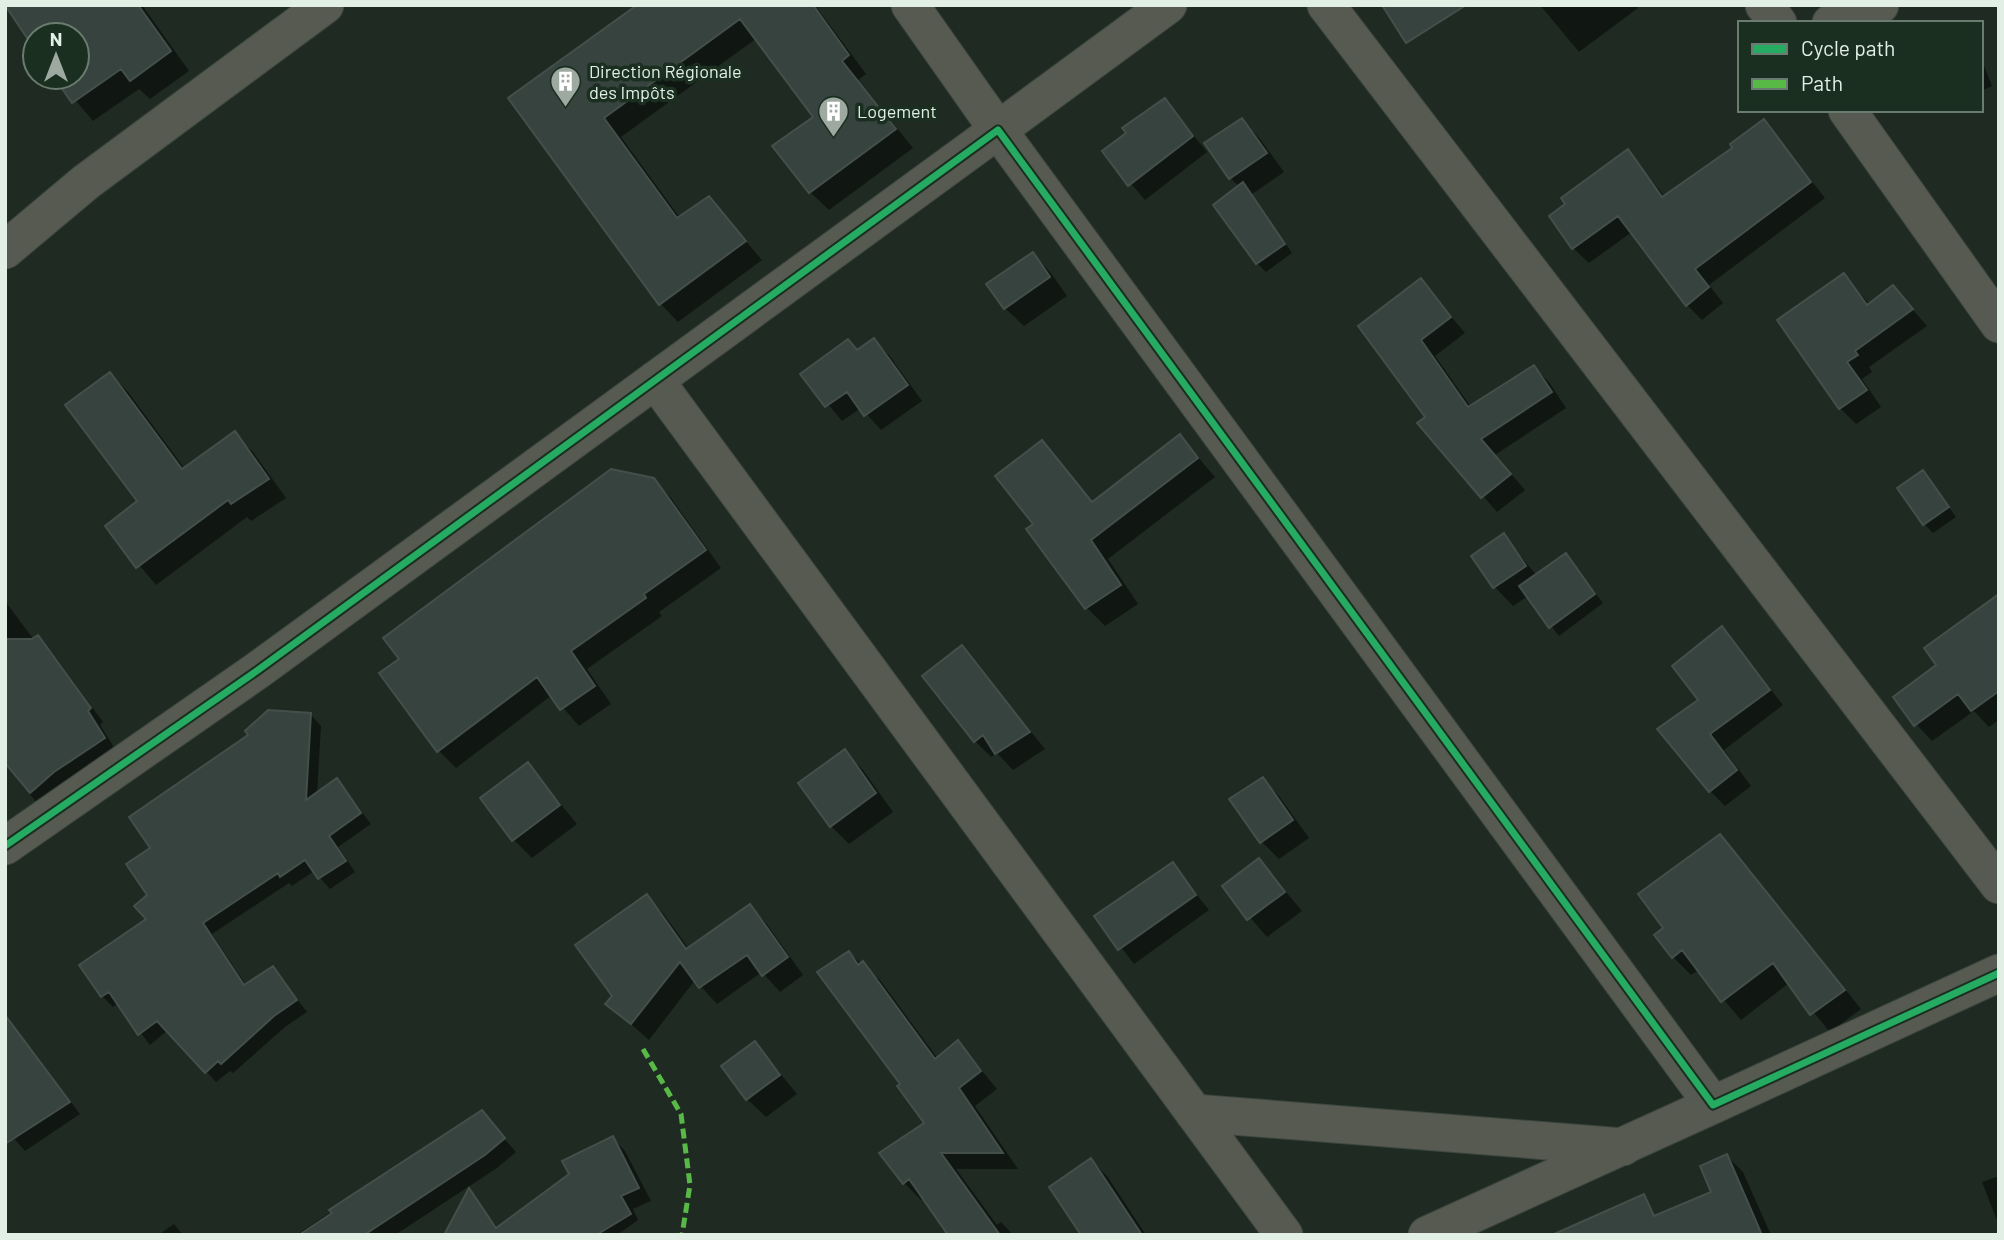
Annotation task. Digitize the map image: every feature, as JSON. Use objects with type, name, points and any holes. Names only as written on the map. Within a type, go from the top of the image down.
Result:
[{"type":"street","points":[[5,250],[86,182],[325,5]]},
{"type":"street","points":[[910,5],[998,130],[1713,1105]]},
{"type":"street","points":[[5,846],[258,670],[1168,5]]},
{"type":"street","points":[[1326,5],[1999,885]]},
{"type":"street","points":[[1764,5],[1776,21]]},
{"type":"street","points":[[1836,21],[1880,5]]},
{"type":"street","points":[[1848,112],[1999,324]]},
{"type":"street","points":[[655,380],[1284,1235]]},
{"type":"street","points":[[1427,1235],[1999,973]]},
{"type":"street","points":[[1194,1113],[1623,1146]]},
{"type":"building","points":[[5,5],[138,5],[171,51],[130,81],[121,69],[91,90],[91,21],[21,21],[21,29]]},
{"type":"building","name":"Direction Régionale des Impôts","points":[[637,5],[813,5],[849,55],[842,61],[896,129],[809,193],[772,146],[813,117],[740,19],[604,118],[677,218],[709,196],[746,241],[659,305],[508,98]]},
{"type":"building","points":[[1382,5],[1466,5],[1406,43]]},
{"type":"building","points":[[64,91],[89,91],[72,103]]},
{"type":"building","points":[[1165,98],[1193,136],[1128,186],[1102,151],[1126,133],[1122,128]]},
{"type":"building","points":[[1242,118],[1267,153],[1229,179],[1204,143]]},
{"type":"building","points":[[1764,119],[1811,182],[1695,269],[1709,287],[1686,306],[1618,216],[1572,249],[1549,216],[1565,204],[1561,198],[1628,149],[1662,197],[1732,148],[1730,144]]},
{"type":"building","points":[[1243,182],[1285,244],[1256,264],[1213,205]]},
{"type":"building","points":[[1033,252],[1050,277],[1004,309],[986,284]]},
{"type":"building","points":[[1844,273],[1867,305],[1893,285],[1913,309],[1855,351],[1858,355],[1847,362],[1867,390],[1839,409],[1777,320]]},
{"type":"building","points":[[1421,278],[1451,317],[1421,340],[1468,407],[1534,365],[1552,392],[1481,439],[1511,474],[1481,498],[1417,423],[1425,417],[1358,326]]},
{"type":"building","points":[[874,338],[908,385],[864,416],[847,392],[825,407],[800,374],[848,339],[857,350]]},
{"type":"building","points":[[110,372],[182,469],[235,431],[269,479],[231,504],[228,500],[136,568],[105,526],[137,501],[65,405]]},
{"type":"building","points":[[1180,434],[1198,458],[1091,540],[1121,585],[1085,609],[1026,529],[1033,524],[995,476],[1042,440],[1092,502]]},
{"type":"building","points":[[611,469],[654,478],[706,550],[644,594],[646,598],[571,651],[595,686],[560,710],[537,677],[437,752],[379,673],[399,659],[383,638]]},
{"type":"building","points":[[1923,470],[1949,507],[1923,525],[1897,488]]},
{"type":"building","points":[[1504,533],[1526,566],[1493,588],[1471,556]]},
{"type":"building","points":[[1566,553],[1595,594],[1549,628],[1519,586]]},
{"type":"building","points":[[1999,594],[1999,691],[1971,711],[1958,694],[1914,726],[1893,697],[1936,665],[1924,648]]},
{"type":"building","points":[[1722,626],[1770,690],[1710,734],[1737,770],[1709,792],[1657,729],[1698,700],[1672,666]]},
{"type":"building","points":[[38,635],[91,708],[88,711],[105,738],[54,772],[30,793],[5,763],[5,639],[32,639]]},
{"type":"building","points":[[962,645],[1030,732],[995,754],[983,735],[974,742],[922,676]]},
{"type":"building","points":[[268,710],[311,713],[306,800],[337,778],[361,813],[329,836],[346,861],[318,879],[305,860],[280,877],[278,873],[203,923],[244,985],[273,966],[297,1000],[274,1016],[221,1064],[218,1061],[205,1073],[157,1021],[138,1035],[109,992],[101,997],[79,965],[146,919],[134,906],[147,895],[126,864],[150,848],[129,817],[248,735],[245,731]]},
{"type":"building","points":[[845,749],[876,793],[830,827],[798,783]]},
{"type":"building","points":[[528,762],[560,805],[512,841],[480,798]]},
{"type":"building","points":[[1263,777],[1293,820],[1260,843],[1229,799]]},
{"type":"building","points":[[1720,834],[1845,990],[1810,1015],[1773,963],[1721,1002],[1682,950],[1672,958],[1654,935],[1663,928],[1638,894]]},
{"type":"building","points":[[1259,858],[1285,892],[1247,920],[1222,886]]},
{"type":"building","points":[[1173,862],[1196,895],[1118,950],[1094,916]]},
{"type":"building","points":[[647,894],[686,949],[750,904],[788,957],[762,976],[747,955],[699,988],[680,962],[631,1024],[605,1004],[612,996],[575,945]]},
{"type":"building","points":[[849,951],[858,965],[863,961],[935,1059],[958,1040],[981,1071],[959,1088],[1003,1153],[941,1153],[1000,1235],[948,1235],[909,1179],[903,1184],[879,1153],[924,1123],[897,1086],[900,1084],[817,972]]},
{"type":"building","points":[[5,1015],[70,1102],[5,1144]]},
{"type":"building","points":[[755,1041],[780,1075],[746,1100],[721,1066]]},
{"type":"building","points":[[482,1110],[505,1138],[485,1155],[364,1235],[299,1235],[332,1213],[329,1210]]},
{"type":"building","points":[[613,1136],[639,1188],[621,1196],[631,1214],[596,1235],[444,1235],[469,1188],[496,1228],[569,1174],[562,1161]]},
{"type":"building","points":[[1727,1154],[1762,1235],[1552,1235],[1644,1194],[1654,1216],[1711,1192],[1700,1166]]},
{"type":"building","points":[[1091,1158],[1142,1235],[1081,1235],[1049,1187]]},
{"type":"marked path","points":[[643,1049],[681,1114],[690,1185],[682,1235]]},
{"type":"cycle path","points":[[5,846],[258,670],[998,130],[1713,1105],[1999,973]]},
{"type":"place","name":"Direction Régionale des Impôts","points":[[566,108]]},
{"type":"place","name":"Logement","points":[[834,138]]}]
